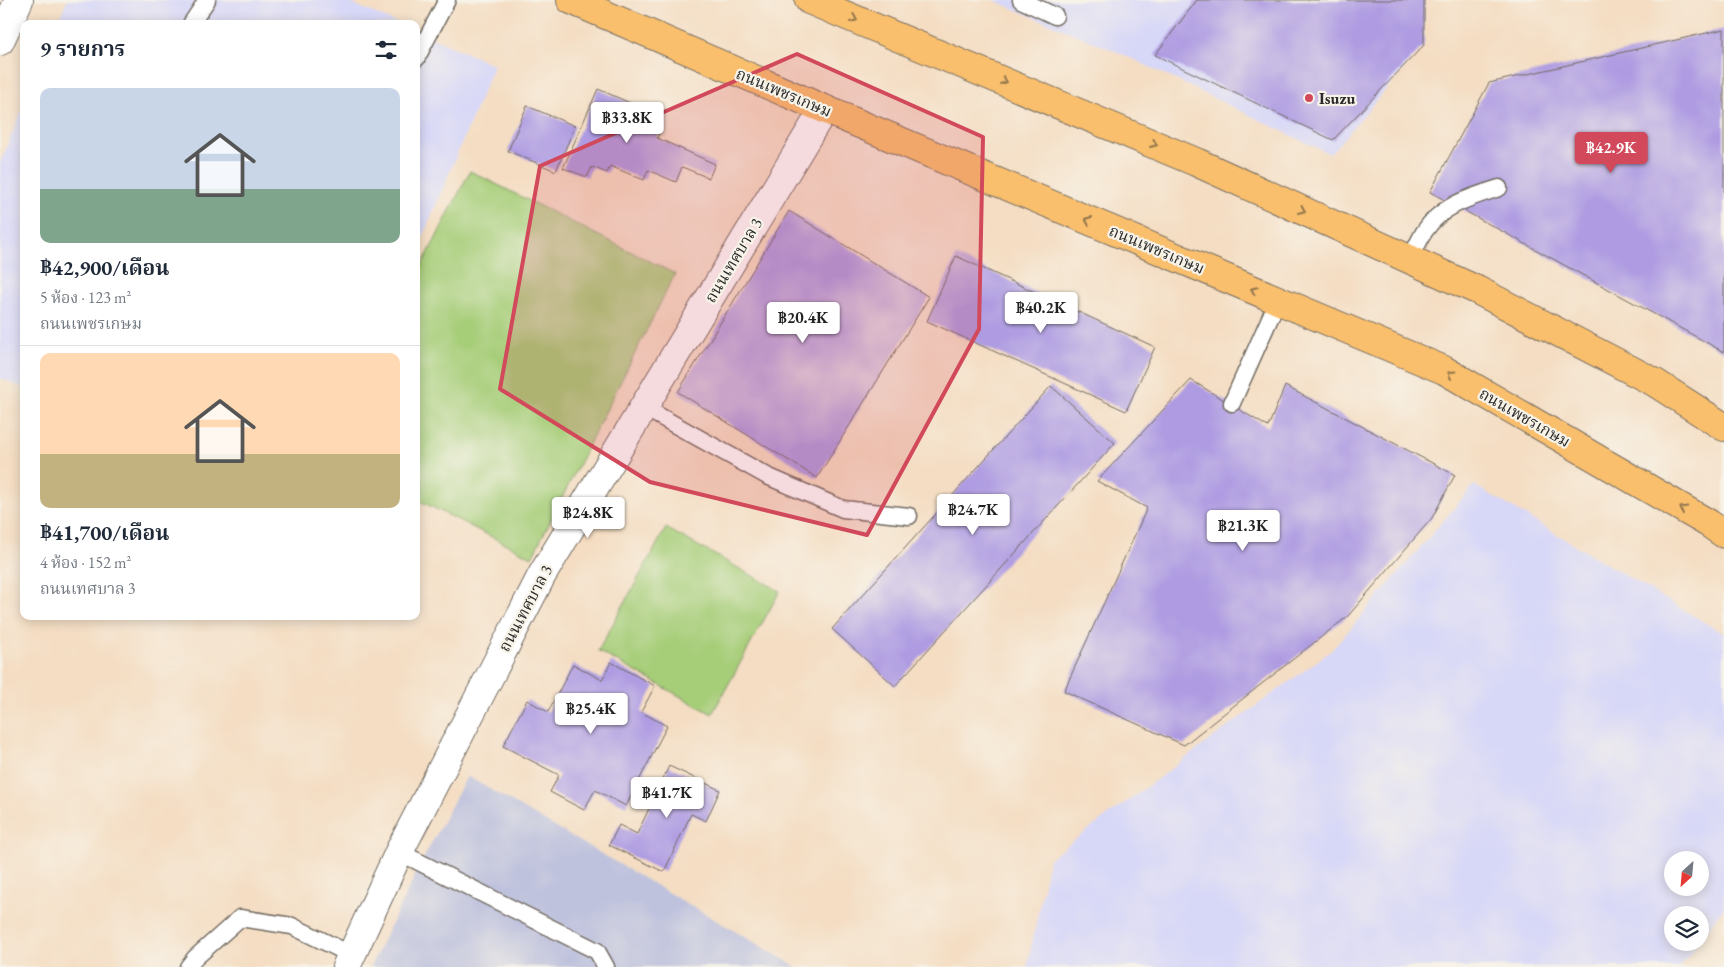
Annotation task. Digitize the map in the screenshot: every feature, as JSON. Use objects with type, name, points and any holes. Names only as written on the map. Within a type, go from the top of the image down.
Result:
[{"type":"highway","name":"ถนนเพชรเกษม","points":[[571,0],[824,109],[1444,370],[1724,534]]},
{"type":"highway","points":[[809,0],[1196,162],[1477,290],[1654,382],[1724,427]]},
{"type":"street","points":[[0,41],[19,0]]},
{"type":"street","name":"ถนนเทศบาล 3","points":[[349,961],[399,852],[542,575],[824,109]]},
{"type":"lane","points":[[194,20],[207,0]]},
{"type":"lane","points":[[420,51],[447,0]]},
{"type":"lane","points":[[1021,0],[1055,16]]},
{"type":"lane","points":[[1410,260],[1425,231],[1443,212],[1466,198],[1499,188]]},
{"type":"lane","points":[[1232,404],[1278,300]]},
{"type":"lane","points":[[643,407],[767,476],[843,508],[909,516]]},
{"type":"lane","points":[[399,852],[597,951],[606,967]]},
{"type":"lane","points":[[188,967],[195,958],[240,918],[292,926],[349,961]]},
{"type":"highlighted area","points":[[797,54],[983,137],[979,329],[867,535],[650,482],[500,389],[540,166]]},
{"type":"shaded area","points":[[67,0],[344,0],[390,20],[59,20]]},
{"type":"shaded area","name":"Isuzu","points":[[993,0],[1424,0],[1424,45],[1330,154],[1120,53]]},
{"type":"shaded area","points":[[420,33],[494,65],[420,243]]},
{"type":"shaded area","points":[[20,115],[20,386],[0,378],[0,163]]},
{"type":"shaded area","points":[[1474,485],[1724,634],[1724,907],[1709,928],[1709,906],[1664,906],[1664,951],[1692,951],[1680,967],[1027,967],[1049,859],[1332,650]]},
{"type":"shaded area","points":[[467,776],[797,967],[370,967],[421,863]]},
{"type":"green space","points":[[470,171],[675,274],[532,557],[420,501],[420,269]]},
{"type":"green space","points":[[666,528],[780,591],[712,714],[598,651]]},
{"type":"building","name":"Isuzu","points":[[1197,0],[1424,0],[1424,45],[1333,140],[1155,55]]},
{"type":"building","points":[[1724,29],[1724,352],[1430,192],[1489,83]]},
{"type":"building","points":[[598,89],[637,106],[633,116],[661,128],[657,138],[715,164],[709,178],[682,167],[676,182],[648,170],[644,180],[610,166],[607,173],[592,167],[587,177],[563,168]]},
{"type":"building","points":[[527,106],[575,126],[556,171],[508,151]]},
{"type":"building","points":[[789,211],[929,297],[817,478],[678,392]]},
{"type":"building","points":[[956,256],[1155,347],[1126,411],[927,321]]},
{"type":"building","points":[[1191,380],[1268,427],[1285,386],[1455,475],[1432,518],[1348,616],[1184,745],[1064,691],[1147,508],[1097,481]]},
{"type":"building","points":[[1051,386],[1115,443],[895,686],[832,629]]},
{"type":"building","points":[[611,662],[655,686],[641,712],[667,726],[626,806],[595,790],[584,810],[550,792],[559,775],[503,746],[527,700],[548,712],[573,664],[602,680]]},
{"type":"building","points":[[669,766],[720,790],[706,821],[691,814],[664,872],[609,845],[619,825],[637,834]]},
{"type":"place","name":"Isuzu","points":[[1309,98]]}]
